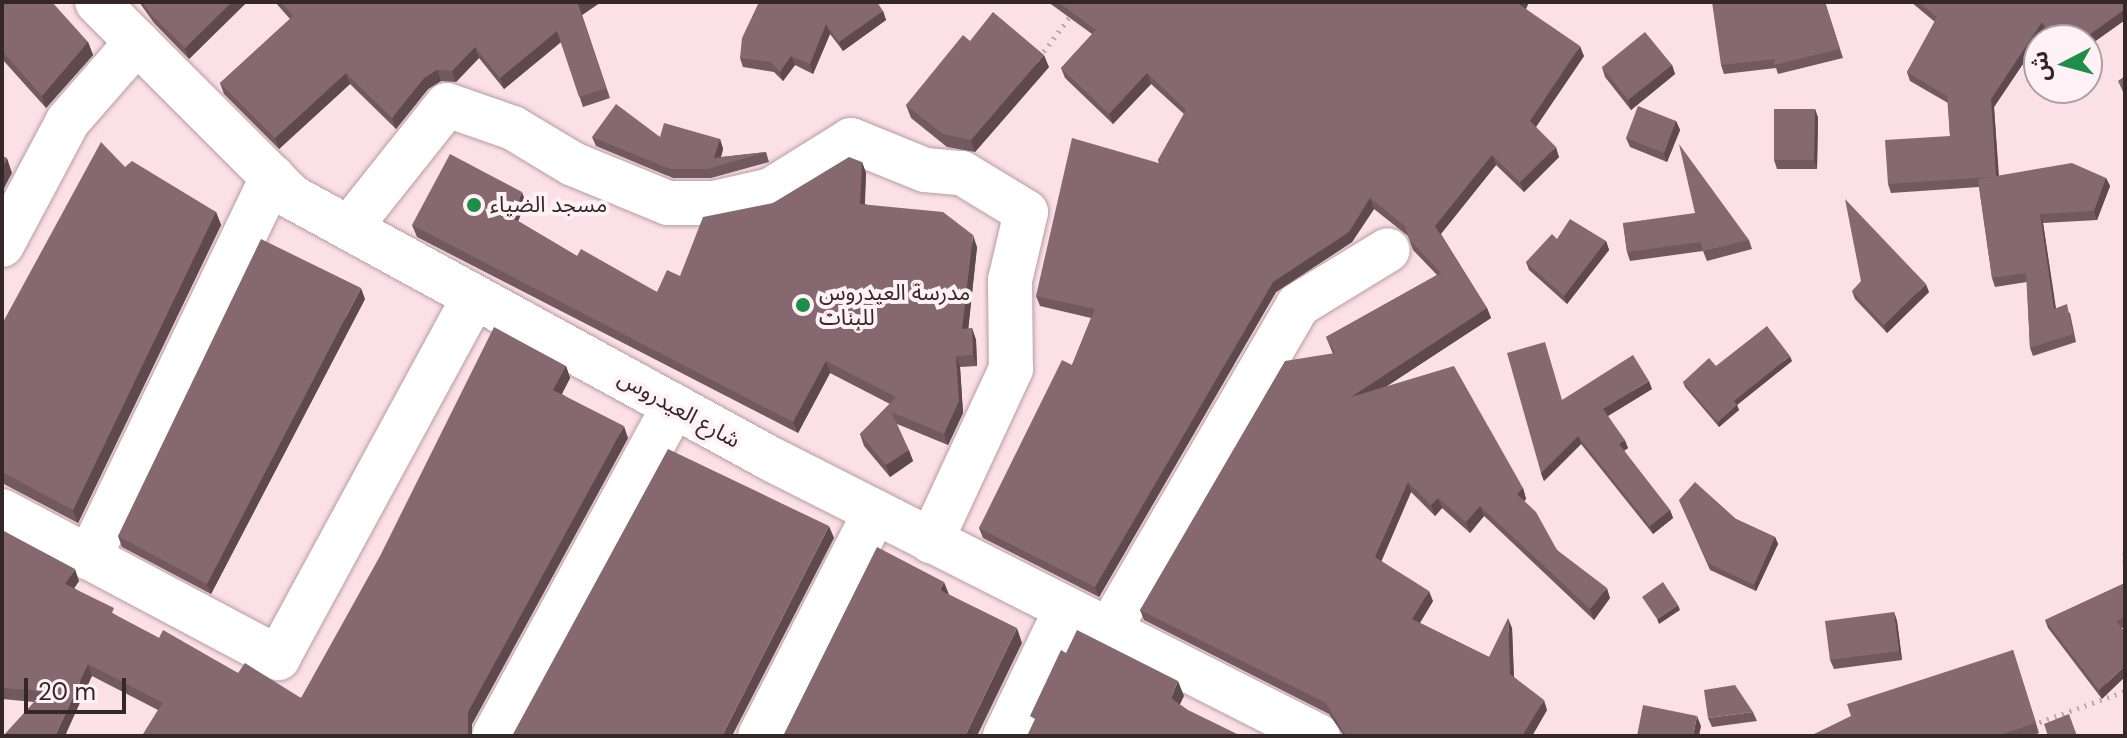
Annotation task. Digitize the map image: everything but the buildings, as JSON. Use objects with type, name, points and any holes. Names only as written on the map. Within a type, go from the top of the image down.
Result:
[{"type":"street","name":"شارع العيدروس","points":[[97,2],[292,197],[674,406],[1109,630],[1258,722],[1318,736]]},
{"type":"street","points":[[2,245],[68,121],[137,42]]},
{"type":"street","points":[[349,228],[447,105],[513,128],[573,164],[668,203],[714,203],[771,190],[851,140],[925,170],[962,173],[1026,212],[1010,280],[1011,369],[931,541]]},
{"type":"street","points":[[89,558],[272,177]]},
{"type":"street","points":[[1109,630],[1298,305],[1388,250]]},
{"type":"street","points":[[2,511],[278,658],[474,297]]},
{"type":"street","points":[[494,736],[674,406]]},
{"type":"street","points":[[760,736],[875,512]]},
{"type":"street","points":[[1005,736],[1066,609]]},
{"type":"path","points":[[1035,64],[1074,11]]},
{"type":"path","points":[[2125,553],[2125,562]]},
{"type":"path","points":[[2029,726],[2125,691]]},
{"type":"place","name":"مسجد الضياء","points":[[474,205]]},
{"type":"place","name":"مدرسة العيدروس للبنات","points":[[803,305]]}]
